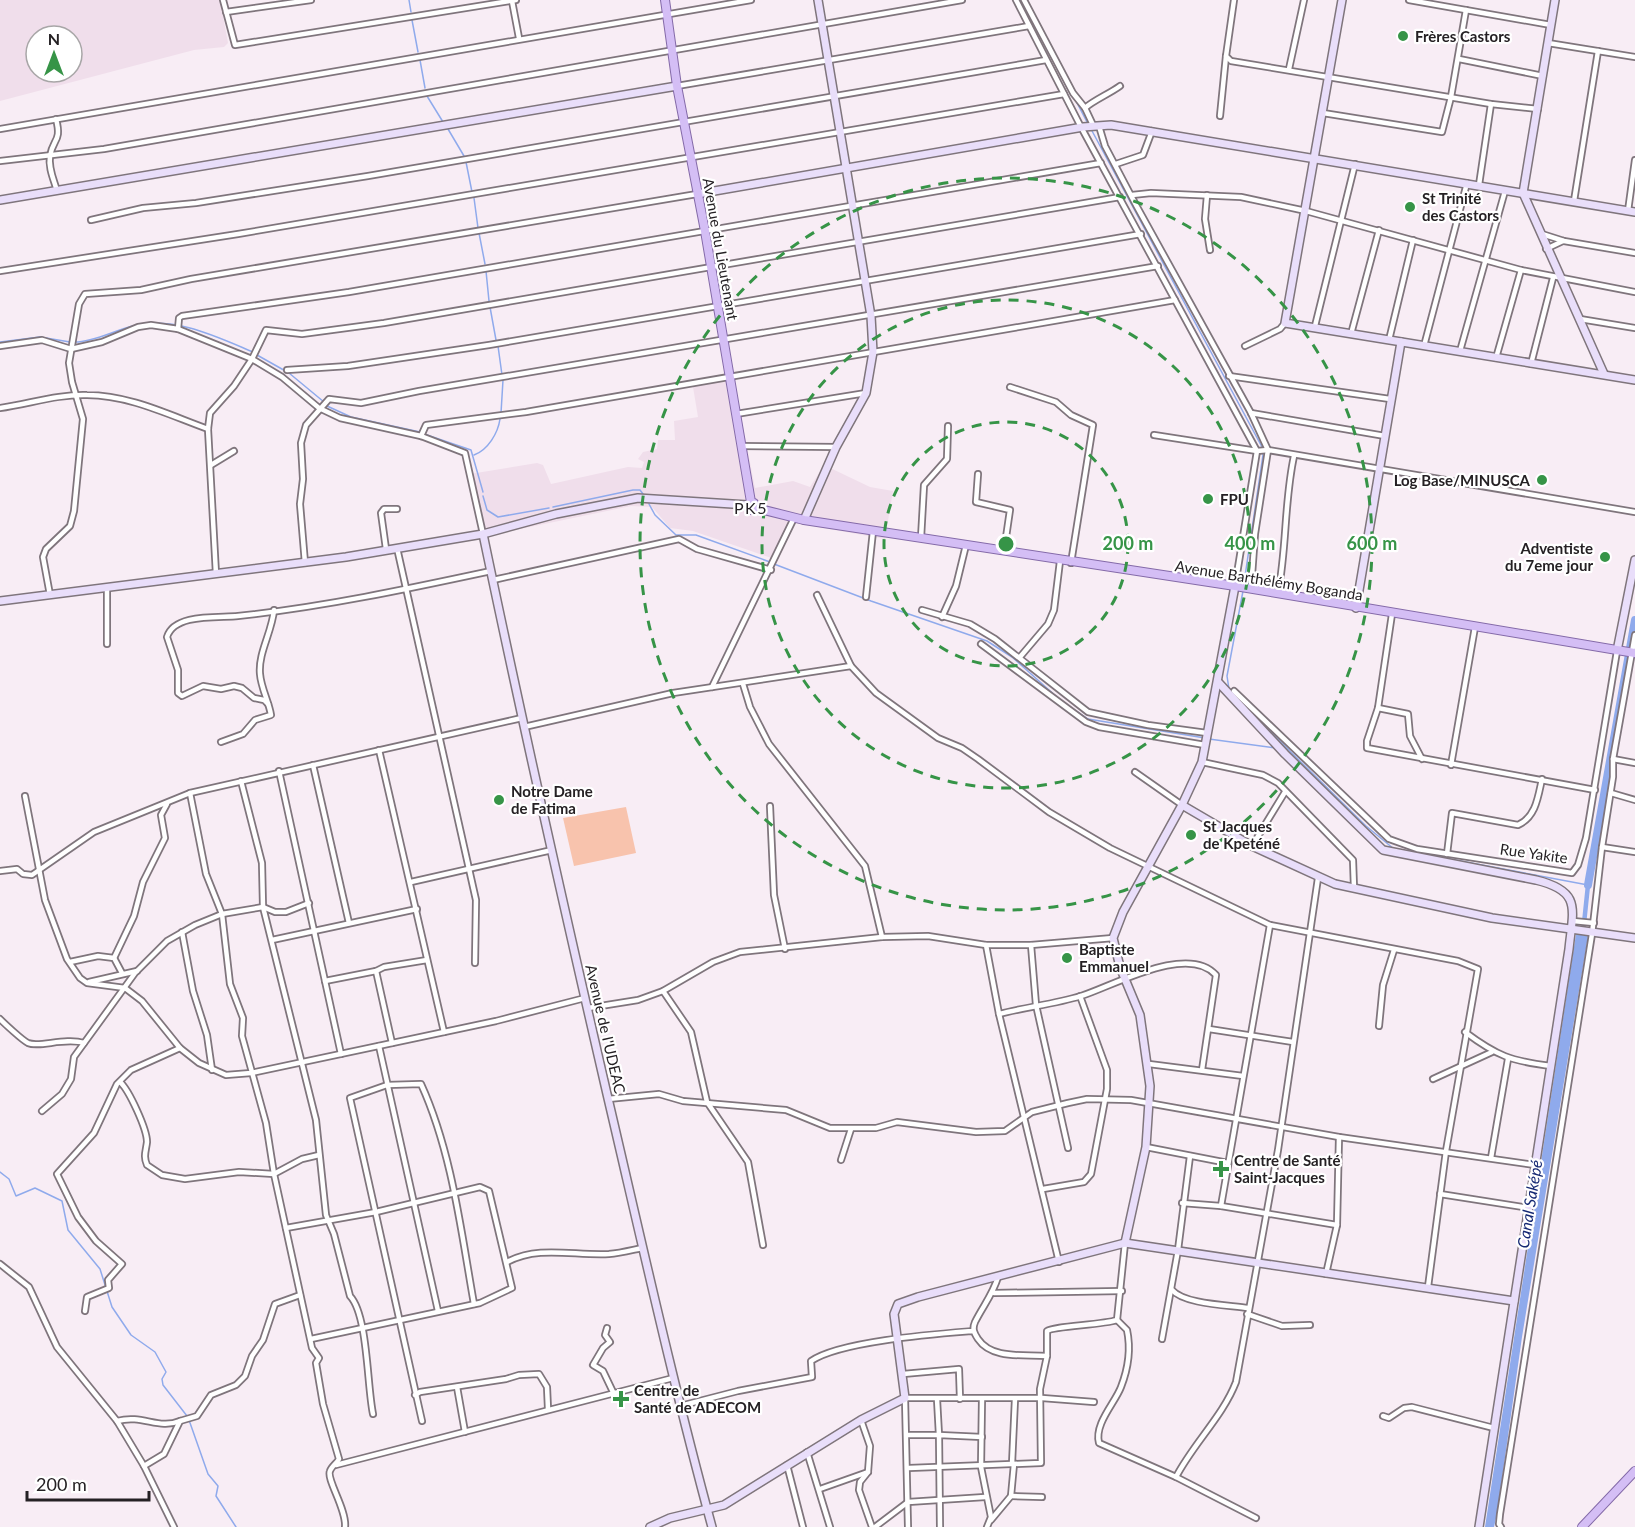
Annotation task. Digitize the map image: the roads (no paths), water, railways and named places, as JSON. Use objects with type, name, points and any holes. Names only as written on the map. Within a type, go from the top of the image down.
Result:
[{"type":"main road","name":"Avenue du Lieutenant","points":[[665,0],[677,86],[705,231],[752,505]]},
{"type":"main road","name":"Avenue Barthélémy Boganda","points":[[752,505],[804,520],[1243,588],[1633,653]]},
{"type":"main road","points":[[1582,1527],[1635,1471]]},
{"type":"street","points":[[223,0],[233,44],[241,45],[514,0],[519,38]]},
{"type":"street","points":[[226,12],[311,0]]},
{"type":"street","points":[[0,129],[519,38],[751,0]]},
{"type":"street","points":[[804,520],[836,447],[866,393],[873,352],[871,316],[832,96],[829,59],[818,0]]},
{"type":"street","points":[[0,161],[104,149],[962,0]]},
{"type":"street","points":[[1016,0],[1064,94],[1257,451],[1243,588]]},
{"type":"street","points":[[1024,0],[1073,93],[1096,125],[1105,146],[1251,413],[1268,450],[1255,534],[1218,682],[1202,762],[1182,805],[1123,912],[1113,938],[1140,1015],[1149,1064],[1151,1104],[1146,1147],[1125,1243],[1122,1291],[1117,1320]]},
{"type":"street","points":[[1220,116],[1234,0]]},
{"type":"street","points":[[1289,69],[1304,0]]},
{"type":"street","points":[[1245,346],[1280,329],[1285,323],[1316,158],[1342,0]]},
{"type":"street","points":[[1409,0],[1551,25]]},
{"type":"street","points":[[1555,0],[1522,193],[1557,278],[1580,319],[1604,374]]},
{"type":"street","points":[[1323,113],[1440,133],[1451,97],[1466,10]]},
{"type":"street","points":[[0,200],[1029,26]]},
{"type":"street","points":[[1548,43],[1635,57]]},
{"type":"street","points":[[1574,201],[1598,51]]},
{"type":"street","points":[[1226,56],[1231,61],[1329,75],[1491,104],[1538,109]]},
{"type":"street","points":[[1459,59],[1543,75]]},
{"type":"street","points":[[91,220],[143,208],[245,196],[1046,60]]},
{"type":"street","points":[[1085,108],[1120,86]]},
{"type":"street","points":[[0,272],[1064,94]]},
{"type":"street","points":[[1479,185],[1491,104]]},
{"type":"street","points":[[56,118],[59,136],[50,155],[50,169],[57,191]]},
{"type":"street","points":[[50,595],[43,557],[46,549],[70,526],[74,511],[82,419],[69,371],[72,345],[79,304],[85,294],[92,292],[164,286],[191,279],[1096,125],[1152,131],[1632,212],[1635,160]]},
{"type":"street","points":[[1116,164],[1143,155],[1152,131]]},
{"type":"street","points":[[178,326],[182,316],[349,292],[1101,163]]},
{"type":"street","points":[[1316,326],[1355,164]]},
{"type":"street","points":[[1424,346],[1467,183]]},
{"type":"street","points":[[1460,351],[1505,190]]},
{"type":"street","points":[[1132,195],[1241,197],[1306,211],[1521,270],[1635,291]]},
{"type":"street","points":[[1207,195],[1205,219],[1210,250]]},
{"type":"street","points":[[216,574],[207,429],[212,409],[234,386],[252,359],[266,330],[302,334],[384,323],[1120,197]]},
{"type":"street","points":[[1351,334],[1378,230]]},
{"type":"street","points":[[1539,233],[1564,241],[1635,253]]},
{"type":"street","points":[[287,370],[348,366],[452,350],[1141,234]]},
{"type":"street","points":[[1389,340],[1413,240]]},
{"type":"street","points":[[1546,249],[1564,241]]},
{"type":"street","points":[[305,563],[300,504],[303,479],[301,443],[306,425],[322,405],[333,399],[361,403],[419,391],[723,342],[1158,266]]},
{"type":"street","points":[[1496,358],[1521,270]]},
{"type":"street","points":[[1531,363],[1557,278]]},
{"type":"street","points":[[421,434],[426,425],[526,412],[1175,300]]},
{"type":"street","points":[[1580,319],[1635,328]]},
{"type":"street","points":[[1285,323],[1316,326],[1351,334],[1635,380]]},
{"type":"street","points":[[0,346],[42,340],[72,345],[102,342],[138,327],[178,326],[252,359],[351,422],[421,434],[465,453],[483,534]]},
{"type":"street","points":[[1356,608],[1401,342]]},
{"type":"street","points":[[1229,376],[1390,399]]},
{"type":"street","points":[[1010,387],[1056,402],[1071,415],[1093,425],[1071,563]]},
{"type":"street","points":[[736,414],[866,393]]},
{"type":"street","points":[[0,408],[76,395],[124,400],[207,429]]},
{"type":"street","points":[[1251,413],[1384,436]]},
{"type":"street","points":[[921,538],[924,485],[948,459],[948,426]]},
{"type":"street","points":[[1154,435],[1257,451],[1268,450],[1635,513]]},
{"type":"street","points":[[741,446],[836,447]]},
{"type":"street","points":[[211,465],[234,451]]},
{"type":"street","points":[[1277,594],[1285,546],[1286,496],[1294,456]]},
{"type":"street","points":[[978,474],[976,502],[1010,510],[1004,552]]},
{"type":"street","points":[[0,601],[305,563],[483,534],[556,514],[638,498],[752,505]]},
{"type":"street","points":[[386,549],[381,513],[384,509],[397,509]]},
{"type":"street","points":[[712,687],[794,518]]},
{"type":"street","points":[[866,597],[873,531]]},
{"type":"street","name":"Avenue de I'UDEAC","points":[[483,534],[524,727],[642,1248],[712,1527]]},
{"type":"street","points":[[493,580],[679,539],[697,549],[771,569]]},
{"type":"street","points":[[942,617],[956,586],[966,545]]},
{"type":"street","points":[[396,547],[476,900],[475,963]]},
{"type":"street","name":"Rue Yakite","points":[[1234,691],[1381,833],[1407,847],[1572,873],[1578,866],[1586,838],[1635,560]]},
{"type":"street","points":[[1020,657],[1048,624],[1054,610],[1060,561]]},
{"type":"street","points":[[268,704],[264,700],[254,698],[243,688],[234,686],[221,689],[202,686],[182,696],[178,693],[178,670],[167,637],[177,624],[196,619],[274,610],[405,590],[491,571]]},
{"type":"street","points":[[106,644],[107,588]]},
{"type":"street","points":[[817,595],[851,666],[876,693],[938,738],[962,748],[978,759],[1049,812],[1147,867],[1190,885],[1270,925],[1311,935],[1470,964],[1478,969],[1446,1151],[1428,1287]]},
{"type":"street","points":[[221,742],[243,734],[255,720],[271,715],[260,674],[261,662],[273,628],[274,610]]},
{"type":"street","points":[[922,610],[970,624],[1007,647],[1088,712],[1206,739]]},
{"type":"street","points":[[1392,614],[1378,708],[1367,741],[1367,748],[1595,790]]},
{"type":"street","points":[[1451,765],[1475,627]]},
{"type":"street","points":[[1501,1527],[1500,1514],[1518,1393],[1594,923],[1602,847],[1611,793],[1613,759],[1635,635]]},
{"type":"street","points":[[981,644],[1060,705],[1086,722],[1099,727],[1206,739]]},
{"type":"street","points":[[999,656],[1007,647]]},
{"type":"street","points":[[524,727],[712,687],[851,666]]},
{"type":"street","points":[[1218,682],[1285,754],[1383,850],[1552,884],[1570,896],[1573,921],[1479,1527]]},
{"type":"street","points":[[743,684],[750,707],[769,744],[865,866],[882,938]]},
{"type":"street","points":[[1378,708],[1408,714],[1410,736],[1422,759]]},
{"type":"street","points":[[0,871],[17,869],[23,874],[32,875],[94,832],[190,793],[279,771],[522,718]]},
{"type":"street","points":[[379,750],[444,1032]]},
{"type":"street","points":[[1613,759],[1635,763]]},
{"type":"street","points":[[1202,762],[1271,778],[1353,860],[1354,888]]},
{"type":"street","points":[[313,765],[349,923]]},
{"type":"street","points":[[279,771],[341,1054]]},
{"type":"street","points":[[1135,772],[1182,805],[1252,846],[1318,878],[1492,918],[1592,934],[1635,938]]},
{"type":"street","points":[[1447,854],[1452,813],[1518,825],[1528,820],[1536,805],[1542,779]]},
{"type":"street","points":[[242,781],[262,863],[263,907],[316,1120],[329,1221],[350,1296],[356,1303],[361,1327],[373,1414]]},
{"type":"street","points":[[1252,846],[1285,792]]},
{"type":"street","points":[[190,793],[206,874],[222,914],[231,984],[243,1018],[242,1036],[266,1123],[274,1174],[300,1295],[311,1340],[319,1358],[316,1363],[323,1404],[339,1459],[330,1471],[330,1477],[344,1508],[345,1527]]},
{"type":"street","points":[[1611,793],[1635,800]]},
{"type":"street","points":[[25,796],[38,870],[49,914],[70,962],[80,978],[87,983],[125,988],[142,1001],[180,1048],[212,1070],[226,1075],[252,1073],[444,1032],[585,998]]},
{"type":"street","points":[[114,958],[135,916],[143,882],[165,838],[160,815],[167,804]]},
{"type":"street","points":[[770,807],[774,895],[785,949]]},
{"type":"street","points":[[1602,847],[1635,852]]},
{"type":"street","points":[[411,882],[553,850]]},
{"type":"street","points":[[1176,1477],[1188,1453],[1231,1395],[1241,1360],[1247,1311],[1281,1125],[1298,998],[1304,983],[1318,878]]},
{"type":"street","points":[[42,1111],[62,1094],[71,1079],[74,1057],[84,1043],[138,971],[168,941],[222,914],[263,907],[275,912],[286,912],[309,903]]},
{"type":"street","points":[[272,940],[417,909]]},
{"type":"street","points":[[1573,921],[1594,923]]},
{"type":"street","points":[[1221,1206],[1270,925]]},
{"type":"street","points":[[182,932],[193,991],[207,1035],[212,1070]]},
{"type":"street","points":[[588,1008],[638,1000],[663,991],[725,956],[740,952],[882,938],[928,936],[986,945],[1031,945],[1113,938]]},
{"type":"street","points":[[986,945],[999,1014],[1059,1262]]},
{"type":"street","points":[[1031,945],[1036,1005],[1068,1148]]},
{"type":"street","points":[[1379,1026],[1383,986],[1394,950]]},
{"type":"street","points":[[70,962],[98,956],[114,958]]},
{"type":"street","points":[[114,958],[122,973]]},
{"type":"street","points":[[325,981],[376,971],[384,967],[428,960]]},
{"type":"street","points":[[999,1014],[1080,996],[1126,978],[1177,964],[1194,964],[1212,970],[1216,975],[1202,1070]]},
{"type":"street","points":[[87,983],[138,971]]},
{"type":"street","points":[[376,971],[392,1043]]},
{"type":"street","points":[[663,991],[691,1032],[707,1102],[748,1162],[763,1245]]},
{"type":"street","points":[[1043,1189],[1089,1180],[1107,1070],[1080,996]]},
{"type":"street","points":[[0,1019],[4,1026],[32,1044],[69,1040],[84,1043]]},
{"type":"street","points":[[1209,1029],[1293,1042]]},
{"type":"street","points":[[1466,1032],[1492,1052],[1508,1059],[1551,1066]]},
{"type":"street","points":[[380,1046],[438,1311]]},
{"type":"street","points":[[85,1311],[87,1297],[107,1289],[108,1280],[122,1264],[96,1241],[78,1217],[57,1174],[94,1133],[120,1082],[140,1064],[180,1048]]},
{"type":"street","points":[[1433,1079],[1492,1052]]},
{"type":"street","points":[[1491,1158],[1508,1059]]},
{"type":"street","points":[[1149,1064],[1243,1076]]},
{"type":"street","points":[[120,1082],[129,1090],[147,1140],[144,1154],[147,1165],[162,1175],[185,1179],[239,1172],[274,1174],[302,1159],[319,1155]]},
{"type":"street","points":[[422,1421],[350,1098],[387,1085],[421,1084],[434,1109],[454,1194],[474,1304]]},
{"type":"street","points":[[608,1100],[660,1094],[683,1101],[786,1110],[830,1128],[876,1128],[897,1122],[976,1132],[1000,1132],[1025,1117],[1058,1106],[1104,1099],[1236,1117],[1339,1137],[1535,1165]]},
{"type":"street","points":[[841,1161],[851,1129]]},
{"type":"street","points":[[1326,1275],[1337,1225],[1339,1137]]},
{"type":"street","points":[[1146,1147],[1228,1163]]},
{"type":"street","points":[[1162,1339],[1172,1290],[1190,1156]]},
{"type":"street","points":[[286,1228],[376,1212],[480,1188],[489,1191],[507,1262],[512,1288],[474,1304],[361,1327],[311,1340]]},
{"type":"street","points":[[1440,1194],[1529,1208]]},
{"type":"street","points":[[1182,1203],[1221,1206],[1337,1225]]},
{"type":"street","points":[[908,1527],[908,1435],[903,1374],[894,1314],[898,1304],[1125,1243],[1326,1275],[1428,1287],[1514,1301]]},
{"type":"street","points":[[507,1262],[542,1251],[558,1254],[611,1254],[642,1248]]},
{"type":"street","points":[[0,1264],[29,1287],[57,1347],[117,1421],[144,1466],[174,1527]]},
{"type":"street","points":[[973,1331],[976,1321],[994,1293],[998,1276]]},
{"type":"street","points":[[1172,1290],[1178,1297],[1247,1311],[1281,1326],[1310,1325]]},
{"type":"street","points":[[994,1293],[1122,1291]]},
{"type":"street","points":[[117,1421],[141,1418],[167,1426],[197,1416],[211,1395],[236,1385],[245,1376],[252,1356],[263,1340],[275,1304],[300,1295]]},
{"type":"street","points":[[909,1468],[1041,1463],[1042,1398],[1040,1389],[1047,1356],[1048,1329],[1088,1326],[1117,1320]]},
{"type":"street","points":[[1117,1320],[1127,1330],[1128,1359],[1122,1387],[1110,1406],[1098,1441],[1176,1477],[1256,1518]]},
{"type":"street","points":[[607,1328],[605,1335],[610,1342],[603,1348],[593,1365],[603,1371],[613,1392]]},
{"type":"street","points":[[680,1406],[738,1391],[812,1377],[813,1359],[830,1352],[897,1339],[973,1331]]},
{"type":"street","points":[[973,1331],[985,1347],[993,1352],[1047,1356]]},
{"type":"street","points":[[903,1374],[959,1369],[960,1399]]},
{"type":"street","points":[[415,1395],[420,1392],[519,1375],[540,1374],[548,1387],[548,1409]]},
{"type":"street","points":[[335,1465],[673,1378]]},
{"type":"street","points":[[457,1387],[465,1432]]},
{"type":"street","points":[[651,1527],[670,1518],[724,1504],[861,1420],[905,1398],[1042,1398],[1094,1402]]},
{"type":"street","points":[[937,1399],[940,1527]]},
{"type":"street","points":[[982,1399],[981,1467],[991,1520]]},
{"type":"street","points":[[987,1527],[1011,1496],[1015,1399]]},
{"type":"street","points":[[1383,1416],[1389,1418],[1404,1408],[1412,1407],[1494,1428]]},
{"type":"street","points":[[861,1420],[870,1446],[868,1472],[860,1482],[859,1490],[874,1527],[908,1502],[985,1497]]},
{"type":"street","points":[[144,1466],[164,1454],[180,1421]]},
{"type":"street","points":[[908,1435],[982,1437]]},
{"type":"street","points":[[807,1452],[830,1527]]},
{"type":"street","points":[[786,1465],[803,1527]]},
{"type":"street","points":[[820,1489],[868,1472]]},
{"type":"street","points":[[1011,1496],[1042,1497]]},
{"type":"water","points":[[1576,934],[1588,936],[1522,1337],[1497,1514],[1494,1527],[1485,1527]]},
{"type":"waterway","points":[[409,0],[411,12]]},
{"type":"waterway","points":[[412,20],[418,52]]},
{"type":"waterway","points":[[420,60],[425,88]]},
{"type":"waterway","points":[[427,96],[443,122]]},
{"type":"waterway","points":[[1075,99],[1088,124]]},
{"type":"waterway","points":[[448,129],[464,156]]},
{"type":"waterway","points":[[1091,129],[1262,447],[1263,455],[1244,583]]},
{"type":"waterway","points":[[466,162],[472,192]]},
{"type":"waterway","points":[[474,198],[478,228]]},
{"type":"waterway","points":[[479,233],[485,264]]},
{"type":"waterway","points":[[486,271],[489,301]]},
{"type":"waterway","points":[[490,307],[496,340]]},
{"type":"waterway","points":[[75,342],[90,340],[133,326],[164,324],[195,329],[253,352]]},
{"type":"waterway","points":[[0,342],[40,337],[70,342]]},
{"type":"waterway","points":[[498,346],[502,375]]},
{"type":"waterway","points":[[257,355],[289,373],[324,402]]},
{"type":"waterway","points":[[501,413],[503,380]]},
{"type":"waterway","points":[[327,406],[351,417],[420,432]]},
{"type":"waterway","points":[[474,455],[492,440],[500,419]]},
{"type":"waterway","points":[[424,434],[471,450],[483,492]]},
{"type":"waterway","points":[[553,507],[633,490],[640,490],[643,494]]},
{"type":"waterway","points":[[483,496],[487,510],[498,517],[549,508]]},
{"type":"waterway","points":[[649,504],[655,515],[676,535],[696,535],[770,562]]},
{"type":"waterway","points":[[774,564],[871,601],[987,641],[1012,657],[1059,699]]},
{"type":"waterway","points":[[1229,689],[1227,676],[1243,591]]},
{"type":"waterway","points":[[1588,885],[1635,620]]},
{"type":"waterway","points":[[1063,702],[1088,719],[1205,738]]},
{"type":"waterway","points":[[1248,710],[1366,826],[1394,849]]},
{"type":"waterway","points":[[1209,739],[1276,748]]},
{"type":"waterway","points":[[1423,854],[1588,885]]},
{"type":"waterway","name":"Canal Saképé","points":[[1583,933],[1588,885]]},
{"type":"waterway","points":[[0,1172],[9,1179],[16,1196],[35,1188],[62,1201],[68,1230],[100,1269],[112,1307],[131,1335],[155,1352],[166,1372],[162,1379],[163,1385],[187,1416]]},
{"type":"waterway","points":[[189,1420],[208,1474],[218,1486],[216,1496],[236,1527]]},
{"type":"place","name":"Frères Castors","points":[[1403,36]]},
{"type":"place","name":"St Trinité des Castors","points":[[1410,207]]},
{"type":"place","name":"Log Base/MINUSCA","points":[[1542,480]]},
{"type":"place","name":"FPU","points":[[1208,499]]},
{"type":"place","name":"Adventiste du 7eme jour","points":[[1605,557]]},
{"type":"place","name":"Notre Dame de Fatima","points":[[499,800]]},
{"type":"place","name":"St Jacques de Kpeténé","points":[[1191,835]]},
{"type":"place","name":"Baptiste Emmanuel","points":[[1067,958]]},
{"type":"place","name":"Centre de Santé Saint-Jacques","points":[[1221,1169]]},
{"type":"place","name":"Centre de Santé de ADECOM","points":[[621,1399]]},
{"type":"district","name":"PK5","points":[[751,507]]}]
